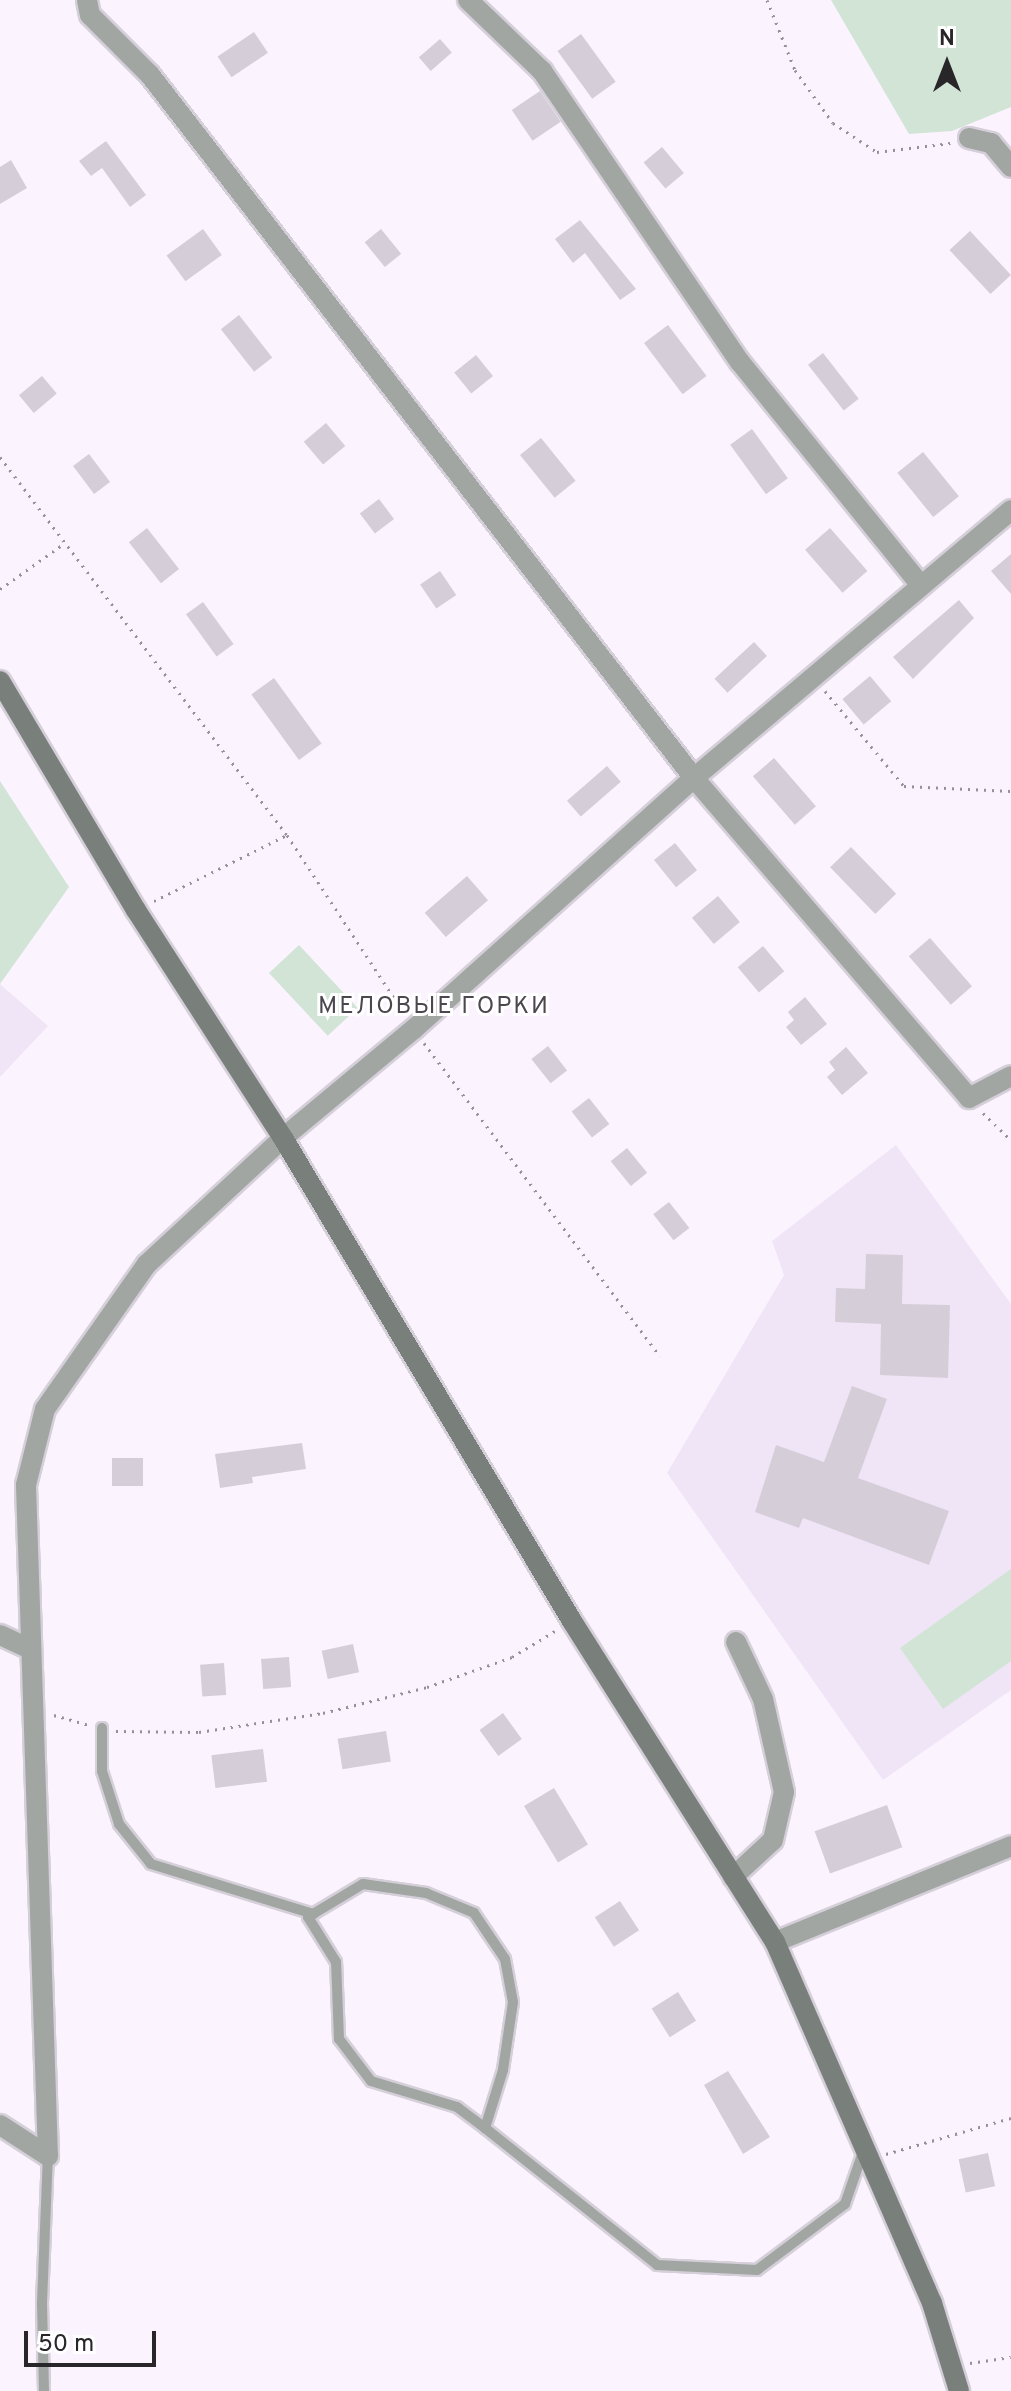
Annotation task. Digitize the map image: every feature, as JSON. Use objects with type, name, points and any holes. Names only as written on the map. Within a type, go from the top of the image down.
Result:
[{"type":"street","points":[[87,0],[90,15],[150,75],[694,778],[969,1098],[1011,1076]]},
{"type":"street","points":[[468,0],[542,71],[740,362],[920,584]]},
{"type":"street","points":[[969,138],[991,143],[1011,167]]},
{"type":"street","points":[[48,2156],[26,1485],[45,1409],[147,1264],[283,1138],[414,1029],[694,778],[1011,510]]},
{"type":"street","points":[[0,681],[136,910],[283,1138],[572,1621],[775,1942],[868,2152],[954,2365],[959,2391]]},
{"type":"street","points":[[0,1635],[30,1649]]},
{"type":"street","points":[[733,1877],[773,1840],[784,1792],[763,1699],[736,1642]]},
{"type":"street","points":[[775,1942],[1011,1846]]},
{"type":"street","points":[[0,2125],[48,2156]]},
{"type":"lane","points":[[102,1728],[102,1771],[119,1824],[151,1864],[314,1914]]},
{"type":"lane","points":[[485,2128],[503,2070],[513,2002],[505,1959],[474,1913],[426,1893],[363,1884],[308,1917],[336,1962],[339,2039],[371,2081],[457,2107],[657,2265],[757,2270],[845,2204],[868,2152]]},
{"type":"lane","points":[[44,2391],[42,2303],[48,2156]]},
{"type":"path","points":[[767,0],[795,70],[833,123],[877,152],[919,150],[969,138]]},
{"type":"path","points":[[0,457],[62,544],[287,835],[414,1029],[660,1356]]},
{"type":"path","points":[[0,589],[62,544]]},
{"type":"path","points":[[813,676],[904,786],[1011,791]]},
{"type":"path","points":[[136,910],[287,835]]},
{"type":"path","points":[[969,1098],[1011,1140]]},
{"type":"path","points":[[31,1708],[102,1728],[199,1732],[323,1713],[427,1687],[512,1657],[572,1621]]},
{"type":"path","points":[[868,2152],[1011,2118]]},
{"type":"path","points":[[954,2365],[1011,2357]]},
{"type":"shaded area","points":[[0,984],[48,1026],[0,1077]]},
{"type":"shaded area","points":[[896,1145],[1011,1304],[1011,1690],[883,1780],[667,1473],[784,1275],[772,1241]]},
{"type":"green space","points":[[831,0],[1011,0],[1011,107],[952,131],[909,134]]},
{"type":"green space","points":[[0,781],[69,887],[0,984]]},
{"type":"green space","points":[[299,945],[358,1008],[328,1036],[269,973]]},
{"type":"green space","points":[[1011,1569],[1011,1661],[943,1709],[900,1648]]},
{"type":"building","points":[[254,32],[268,53],[232,77],[218,57]]},
{"type":"building","points":[[581,34],[616,82],[592,99],[558,51]]},
{"type":"building","points":[[440,39],[452,53],[431,71],[419,57]]},
{"type":"building","points":[[540,91],[561,122],[533,141],[512,110]]},
{"type":"building","points":[[106,141],[146,195],[130,207],[102,168],[91,176],[79,161]]},
{"type":"building","points":[[662,147],[684,173],[665,188],[644,162]]},
{"type":"building","points":[[11,160],[27,188],[0,204],[0,167]]},
{"type":"building","points":[[580,220],[636,289],[620,300],[585,253],[573,263],[555,239]]},
{"type":"building","points":[[203,229],[222,255],[185,281],[167,255]]},
{"type":"building","points":[[381,229],[401,254],[385,267],[365,242]]},
{"type":"building","points":[[970,231],[1011,275],[990,294],[950,250]]},
{"type":"building","points":[[239,315],[272,358],[254,372],[221,329]]},
{"type":"building","points":[[668,325],[707,376],[683,394],[644,343]]},
{"type":"building","points":[[823,353],[859,399],[844,410],[808,365]]},
{"type":"building","points":[[476,355],[493,376],[471,394],[454,373]]},
{"type":"building","points":[[42,376],[57,394],[34,413],[19,395]]},
{"type":"building","points":[[326,423],[345,446],[323,465],[304,442]]},
{"type":"building","points":[[752,429],[788,478],[766,494],[730,445]]},
{"type":"building","points":[[541,438],[576,481],[555,498],[520,455]]},
{"type":"building","points":[[923,452],[959,496],[933,517],[897,473]]},
{"type":"building","points":[[89,454],[110,482],[94,494],[73,466]]},
{"type":"building","points":[[379,499],[394,519],[375,533],[360,513]]},
{"type":"building","points":[[147,528],[179,569],[161,583],[129,542]]},
{"type":"building","points":[[830,528],[867,571],[842,593],[805,550]]},
{"type":"building","points":[[1011,554],[1011,594],[991,571]]},
{"type":"building","points":[[440,571],[456,595],[436,608],[420,584]]},
{"type":"building","points":[[959,600],[974,618],[913,679],[893,657]]},
{"type":"building","points":[[203,602],[234,644],[217,656],[186,614]]},
{"type":"building","points":[[754,642],[767,656],[727,693],[715,679]]},
{"type":"building","points":[[870,676],[891,701],[864,724],[842,699]]},
{"type":"building","points":[[274,678],[322,744],[299,760],[251,694]]},
{"type":"building","points":[[774,758],[816,806],[795,825],[753,776]]},
{"type":"building","points":[[607,766],[621,782],[581,817],[567,801]]},
{"type":"building","points":[[675,843],[697,870],[676,887],[654,860]]},
{"type":"building","points":[[851,847],[896,894],[875,914],[830,867]]},
{"type":"building","points":[[467,876],[488,900],[446,937],[425,913]]},
{"type":"building","points":[[718,896],[740,922],[714,944],[692,918]]},
{"type":"building","points":[[930,938],[972,986],[951,1005],[909,956]]},
{"type":"building","points":[[763,946],[784,971],[759,992],[738,967]]},
{"type":"building","points":[[805,997],[827,1024],[801,1045],[786,1027],[794,1020],[788,1012]]},
{"type":"building","points":[[548,1046],[567,1070],[551,1083],[531,1059]]},
{"type":"building","points":[[846,1047],[868,1073],[842,1095],[827,1077],[835,1070],[829,1062]]},
{"type":"building","points":[[589,1098],[609,1124],[592,1138],[572,1112]]},
{"type":"building","points":[[627,1148],[647,1173],[631,1186],[611,1161]]},
{"type":"building","points":[[669,1202],[689,1228],[674,1240],[653,1214]]},
{"type":"building","points":[[866,1254],[903,1255],[902,1304],[950,1305],[948,1378],[880,1375],[881,1324],[835,1322],[836,1288],[865,1289]]},
{"type":"building","points":[[852,1386],[887,1399],[858,1478],[949,1511],[929,1565],[803,1518],[799,1528],[755,1512],[776,1445],[824,1462]]},
{"type":"building","points":[[302,1443],[306,1469],[252,1477],[253,1483],[220,1488],[215,1454]]},
{"type":"building","points":[[112,1458],[143,1458],[143,1486],[112,1486]]},
{"type":"building","points":[[353,1644],[359,1672],[328,1679],[322,1651]]},
{"type":"building","points":[[289,1657],[291,1687],[263,1689],[261,1659]]},
{"type":"building","points":[[224,1663],[226,1695],[202,1697],[200,1665]]},
{"type":"building","points":[[503,1713],[522,1739],[498,1756],[480,1730]]},
{"type":"building","points":[[386,1731],[391,1762],[342,1769],[338,1739]]},
{"type":"building","points":[[263,1749],[267,1782],[215,1788],[211,1755]]},
{"type":"building","points":[[554,1788],[588,1845],[558,1863],[524,1806]]},
{"type":"building","points":[[887,1805],[902,1847],[830,1874],[815,1831]]},
{"type":"building","points":[[620,1901],[639,1930],[614,1947],[595,1917]]},
{"type":"building","points":[[678,1992],[696,2021],[670,2037],[652,2008]]},
{"type":"building","points":[[728,2071],[770,2137],[743,2154],[704,2085]]},
{"type":"building","points":[[988,2153],[995,2186],[966,2192],[959,2159]]},
{"type":"district","name":"МЕЛОВЫЕ ГОРКИ","points":[[434,1008]]}]
